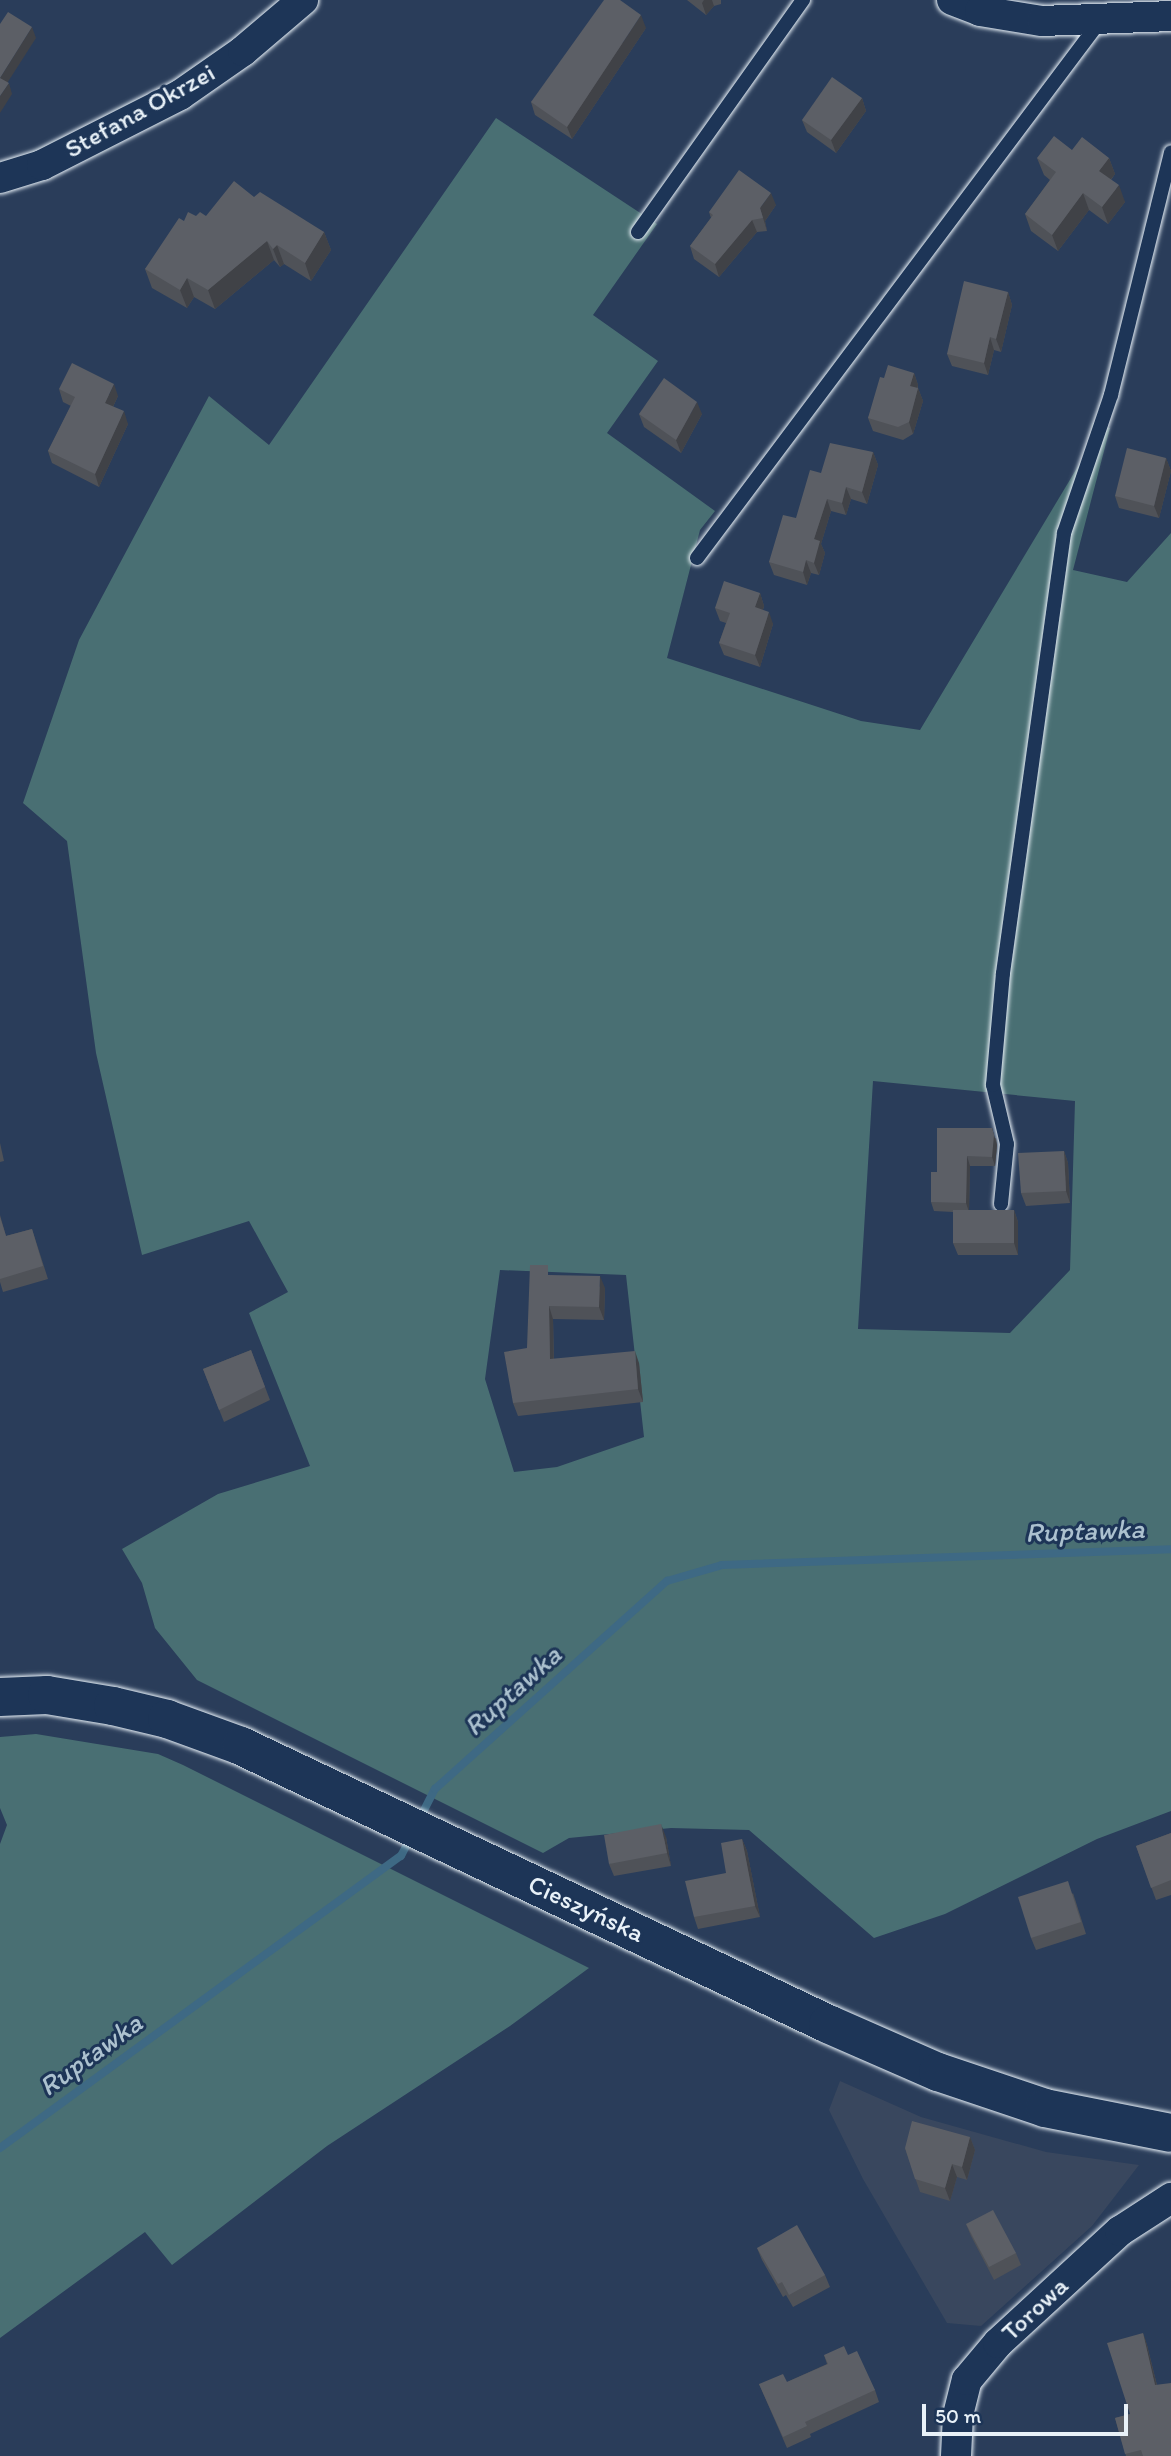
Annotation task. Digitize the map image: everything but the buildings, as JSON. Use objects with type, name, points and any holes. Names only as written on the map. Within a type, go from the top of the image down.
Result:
[{"type":"main road","name":"Cieszyńska","points":[[0,1697],[47,1695],[167,1719],[241,1746],[828,2024],[939,2072],[1045,2108],[1171,2133]]},
{"type":"street","name":"Stefana Okrzei","points":[[0,178],[42,165],[180,95],[243,51],[303,0]]},
{"type":"street","points":[[952,0],[980,11],[1042,20],[1171,16]]},
{"type":"street","name":"Torowa","points":[[956,2456],[958,2415],[967,2380],[998,2343],[1120,2231],[1171,2198]]},
{"type":"lane","points":[[638,232],[803,0]]},
{"type":"lane","points":[[697,558],[1101,19]]},
{"type":"lane","points":[[1001,1204],[1007,1144],[993,1085],[1003,973],[1064,533],[1111,395],[1171,152]]},
{"type":"shaded area","points":[[840,2081],[921,2117],[1046,2152],[1139,2165],[1092,2226],[981,2326],[947,2323],[863,2179],[829,2110]]},
{"type":"green space","points":[[496,118],[657,224],[593,315],[658,361],[607,433],[715,511],[700,530],[667,658],[861,721],[920,730],[1086,453],[1093,423],[1110,428],[1073,570],[1127,582],[1171,533],[1171,1811],[1097,1839],[945,1914],[874,1938],[749,1830],[671,1828],[569,1838],[543,1853],[197,1680],[155,1628],[142,1583],[122,1549],[218,1494],[310,1466],[249,1313],[288,1292],[249,1221],[142,1255],[96,1053],[67,841],[23,803],[79,640],[209,396],[269,445]],"holes":[[[873,1081],[1075,1101],[1070,1270],[1010,1333],[858,1329]],[[500,1270],[626,1275],[644,1437],[557,1467],[514,1472],[485,1379]]]},
{"type":"green space","points":[[36,1734],[158,1754],[589,1968],[510,2026],[327,2146],[172,2265],[145,2232],[0,2338],[0,1844],[7,1825],[0,1808],[0,1737]]},
{"type":"waterway","name":"Ruptawka","points":[[420,1818],[435,1789],[667,1581],[722,1565],[1171,1549]]},
{"type":"waterway","name":"Ruptawka","points":[[0,2148],[401,1856],[411,1836]]}]
